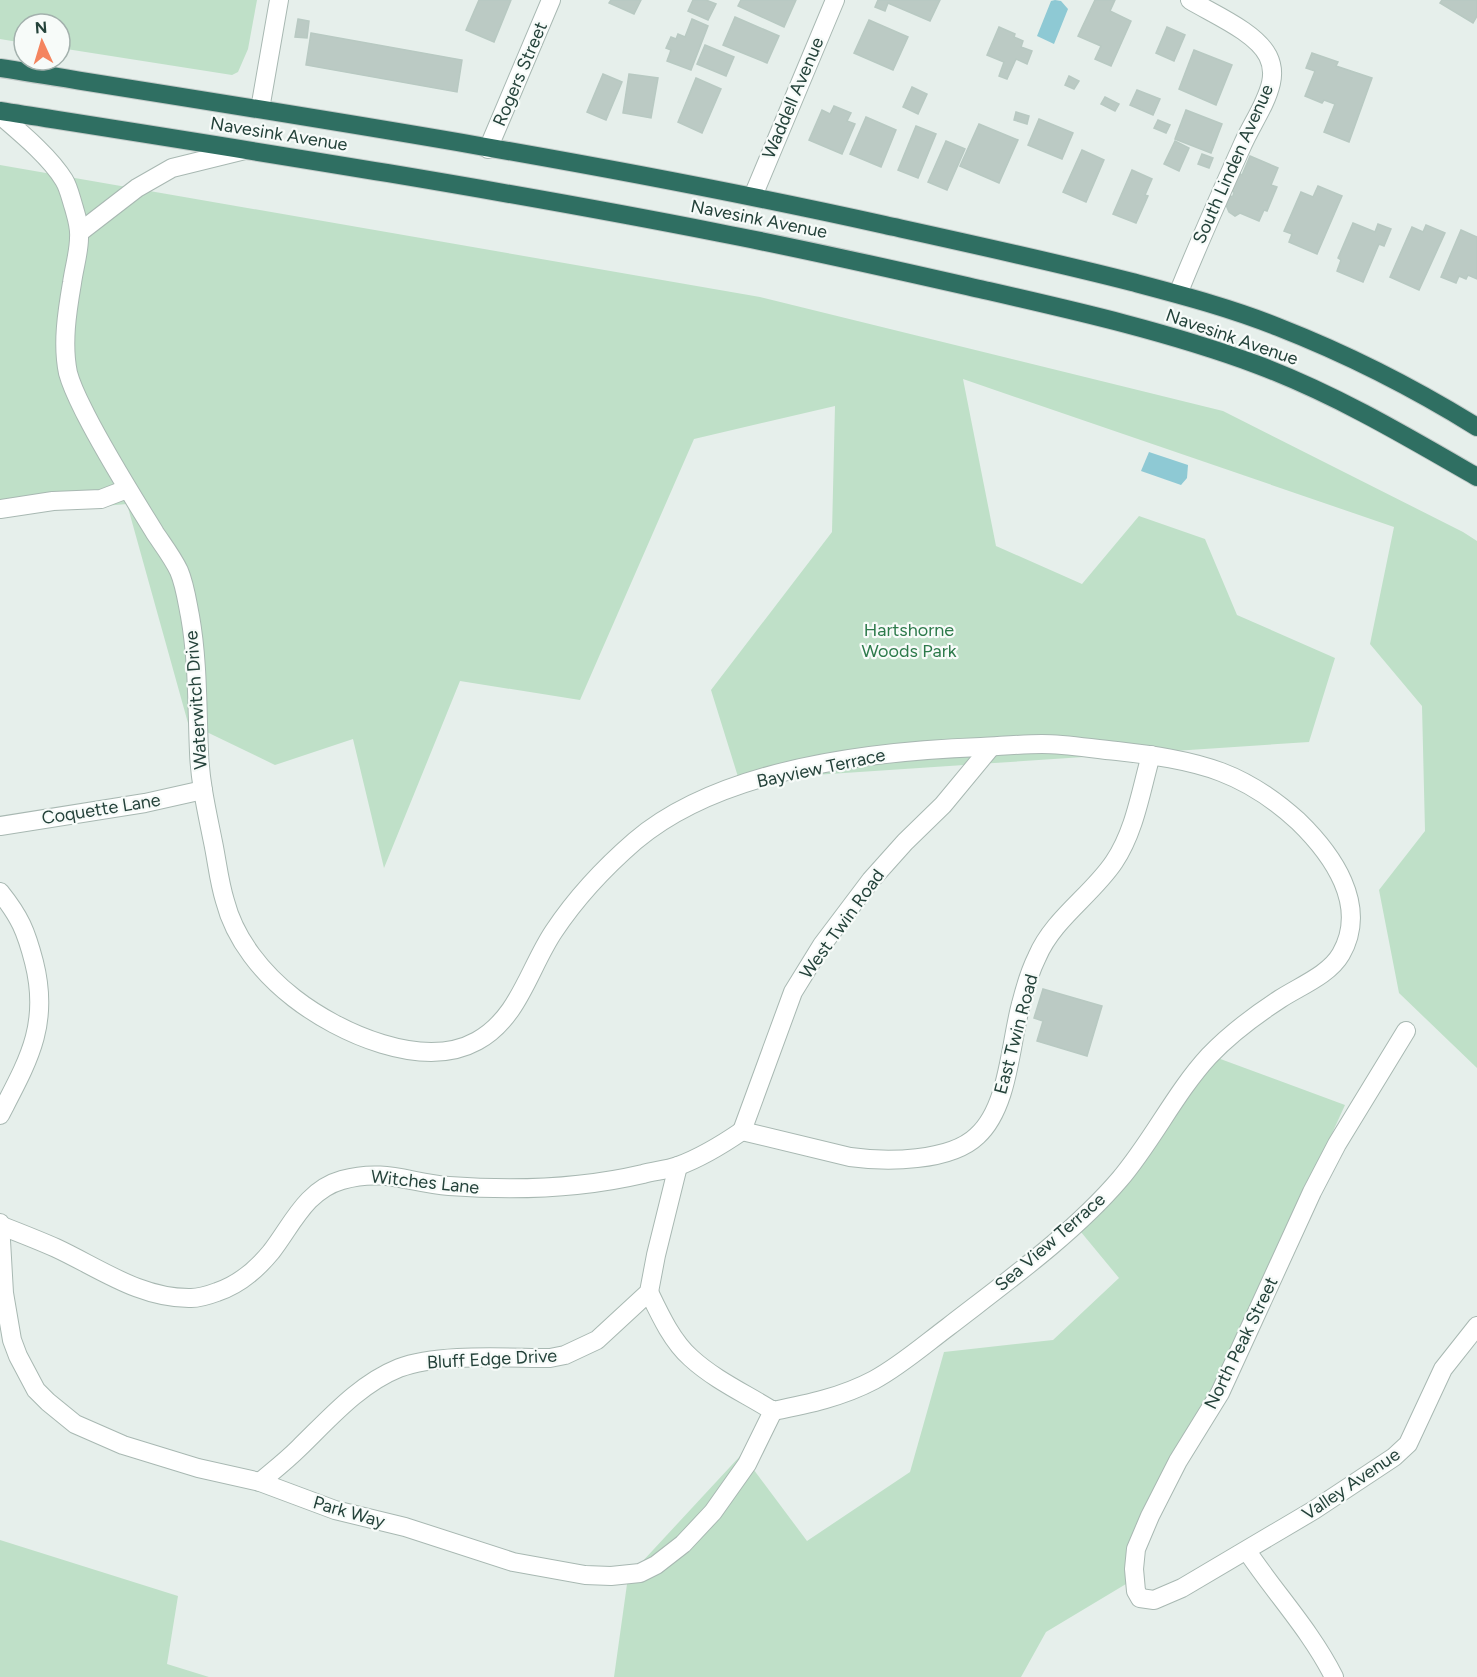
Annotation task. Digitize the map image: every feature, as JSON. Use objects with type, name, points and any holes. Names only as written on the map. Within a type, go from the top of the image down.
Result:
[{"type":"highway","name":"Navesink Avenue","points":[[0,68],[260,109],[753,196],[1060,264],[1178,294],[1277,327],[1355,361],[1477,427]]},
{"type":"highway","name":"Navesink Avenue","points":[[0,113],[246,150],[618,213],[802,249],[1021,299],[1174,337],[1257,365],[1299,382],[1376,419],[1477,477]]},
{"type":"street","points":[[260,109],[279,0]]},
{"type":"street","name":"Rogers Street","points":[[488,149],[551,0]]},
{"type":"street","name":"Waddell Avenue","points":[[753,196],[835,0]]},
{"type":"street","name":"South Linden Avenue","points":[[1178,294],[1211,215],[1271,84],[1272,70],[1262,46],[1190,0]]},
{"type":"street","points":[[0,113],[27,138],[67,183],[80,232],[136,188],[172,168],[246,150]]},
{"type":"street","name":"Waterwitch Drive","points":[[80,232],[67,309],[65,344],[70,383],[127,489],[178,568],[185,589],[195,642],[202,790],[225,903],[232,923],[246,948],[266,972],[292,997],[332,1023],[362,1038],[385,1045]]},
{"type":"street","points":[[0,510],[53,501],[101,499],[127,489]]},
{"type":"street","name":"Bayview Terrace","points":[[385,1045],[414,1050],[449,1051],[471,1045],[498,1027],[515,1005],[548,939],[584,892],[632,844],[654,827],[691,805],[741,785],[827,763],[916,750],[1045,744],[1151,755],[1215,769],[1247,783],[1268,796],[1296,819],[1336,866]]},
{"type":"street","name":"West Twin Road","points":[[742,1131],[793,992],[822,945],[871,880],[943,805],[991,747]]},
{"type":"street","name":"East Twin Road","points":[[742,1131],[869,1160],[898,1160],[940,1154],[961,1147],[977,1136],[996,1107],[1004,1082],[1021,1003],[1038,955],[1058,925],[1113,863],[1126,840],[1151,755]]},
{"type":"street","name":"Coquette Lane","points":[[0,826],[145,803],[202,790]]},
{"type":"street","name":"Sea View Terrace","points":[[773,1411],[820,1402],[876,1379],[1008,1281],[1084,1216],[1115,1185],[1145,1148],[1188,1080],[1213,1051],[1274,1003],[1317,977],[1338,960],[1343,950],[1350,919],[1348,895],[1336,866]]},
{"type":"street","points":[[0,892],[26,932],[39,983],[40,1001],[39,1022],[28,1060],[0,1115]]},
{"type":"street","name":"North Peak Street","points":[[1205,1575],[1154,1600],[1140,1598],[1134,1580],[1136,1549],[1178,1461],[1220,1393],[1312,1192],[1337,1144],[1406,1031]]},
{"type":"street","name":"Witches Lane","points":[[6,1227],[54,1247],[108,1276],[142,1289],[175,1297],[192,1298],[228,1288],[251,1272],[270,1253],[308,1199],[319,1190],[339,1181],[364,1175],[390,1176],[445,1186],[500,1190],[610,1182],[678,1166],[742,1131]]},
{"type":"street","points":[[678,1166],[649,1292],[659,1314],[690,1357],[706,1370],[773,1411]]},
{"type":"street","name":"Park Way","points":[[6,1227],[4,1293],[12,1340],[36,1390],[75,1424],[123,1445],[198,1468],[260,1482],[335,1510],[405,1527],[513,1562],[585,1575],[611,1576],[640,1573],[656,1565],[683,1544],[713,1512],[747,1464],[773,1411]]},
{"type":"street","name":"Bluff Edge Drive","points":[[260,1482],[342,1406],[374,1382],[399,1368],[436,1359],[550,1358],[565,1355],[597,1340],[649,1292]]},
{"type":"street","name":"Valley Avenue","points":[[1205,1575],[1247,1551],[1394,1457],[1408,1444],[1443,1369],[1477,1326]]},
{"type":"street","points":[[1247,1551],[1268,1583],[1313,1640],[1334,1677]]},
{"type":"green space","points":[[0,0],[257,0],[248,49],[238,72],[232,75],[72,50],[72,12],[12,12],[12,41],[0,39]]},
{"type":"green space","name":"Hartshorne Woods Park","points":[[0,165],[760,297],[1223,411],[1463,532],[1477,541],[1477,1068],[1399,993],[1379,890],[1425,831],[1422,706],[1370,644],[1394,527],[963,379],[996,546],[1082,584],[1139,516],[1205,539],[1237,615],[1335,658],[1309,742],[739,780],[711,690],[832,532],[835,406],[694,439],[580,700],[460,681],[384,868],[353,739],[275,765],[188,723],[127,504],[0,515]]},
{"type":"green space","points":[[1215,1057],[1345,1105],[1126,1584],[1046,1632],[1021,1677],[614,1677],[628,1577],[742,1454],[807,1541],[910,1472],[944,1352],[1053,1340],[1119,1278],[1076,1226]]},
{"type":"green space","points":[[0,1540],[178,1596],[167,1664],[209,1677],[0,1677]]},
{"type":"water","points":[[1051,1],[1061,1],[1068,9],[1054,44],[1037,36]]},
{"type":"water","points":[[1149,452],[1188,465],[1187,478],[1181,485],[1141,471]]},
{"type":"building","points":[[479,0],[511,0],[494,42],[466,30]]},
{"type":"building","points":[[611,0],[641,0],[634,14],[609,3]]},
{"type":"building","points":[[693,0],[706,0],[716,4],[708,20],[688,11]]},
{"type":"building","points":[[741,0],[796,0],[784,27],[738,6]]},
{"type":"building","points":[[878,0],[940,0],[930,21],[888,3],[885,11],[875,7]]},
{"type":"building","points":[[1095,0],[1115,0],[1110,11],[1131,21],[1111,66],[1095,59],[1101,46],[1078,36]]},
{"type":"building","points":[[1442,0],[1477,0],[1477,16],[1473,23],[1440,3]]},
{"type":"building","points":[[735,17],[779,36],[767,63],[723,45]]},
{"type":"building","points":[[298,19],[309,21],[307,38],[295,37]]},
{"type":"building","points":[[692,19],[708,26],[691,70],[667,61],[671,50],[666,48],[671,37],[676,39],[678,34],[685,37]]},
{"type":"building","points":[[869,20],[908,37],[893,70],[854,53]]},
{"type":"building","points":[[999,27],[1015,34],[1014,37],[1023,41],[1021,47],[1032,51],[1027,64],[1016,59],[1007,79],[999,76],[1004,62],[987,55]]},
{"type":"building","points":[[1167,27],[1185,35],[1174,61],[1156,53]]},
{"type":"building","points":[[311,33],[462,60],[457,92],[306,65]]},
{"type":"building","points":[[705,45],[734,57],[726,76],[697,64]]},
{"type":"building","points":[[1194,50],[1232,65],[1216,105],[1179,89]]},
{"type":"building","points":[[1312,53],[1338,62],[1336,66],[1372,78],[1349,142],[1324,132],[1335,104],[1324,100],[1322,103],[1305,96],[1315,71],[1306,68]]},
{"type":"building","points":[[603,74],[622,82],[606,120],[587,112]]},
{"type":"building","points":[[629,74],[658,78],[651,118],[623,113]]},
{"type":"building","points":[[1069,76],[1079,81],[1074,89],[1065,85]]},
{"type":"building","points":[[696,78],[721,89],[702,133],[678,122]]},
{"type":"building","points":[[912,87],[927,94],[918,114],[903,107]]},
{"type":"building","points":[[1137,90],[1160,99],[1153,115],[1130,105]]},
{"type":"building","points":[[1105,97],[1119,104],[1115,111],[1101,104]]},
{"type":"building","points":[[834,106],[851,113],[847,121],[855,124],[842,154],[809,140],[822,110],[830,114]]},
{"type":"building","points":[[1186,110],[1222,124],[1211,153],[1175,139]]},
{"type":"building","points":[[1016,112],[1029,116],[1027,124],[1014,120]]},
{"type":"building","points":[[866,117],[896,130],[881,167],[850,154]]},
{"type":"building","points":[[1039,119],[1073,133],[1062,159],[1028,145]]},
{"type":"building","points":[[1158,120],[1170,125],[1166,133],[1154,128]]},
{"type":"building","points":[[979,124],[1018,140],[999,183],[960,166]]},
{"type":"building","points":[[916,126],[936,134],[918,178],[898,170]]},
{"type":"building","points":[[946,141],[965,149],[947,190],[928,182]]},
{"type":"building","points":[[1175,141],[1189,148],[1179,171],[1164,164]]},
{"type":"building","points":[[1082,150],[1104,160],[1086,202],[1063,192]]},
{"type":"building","points":[[1202,154],[1213,158],[1209,168],[1198,164]]},
{"type":"building","points":[[1250,156],[1278,168],[1271,185],[1277,187],[1267,211],[1264,210],[1259,221],[1240,213],[1235,216],[1229,212],[1226,205],[1229,197],[1233,196],[1234,192],[1231,191],[1239,173],[1242,175]]},
{"type":"building","points":[[1132,170],[1152,179],[1145,195],[1148,196],[1136,223],[1113,214]]},
{"type":"building","points":[[1318,186],[1342,196],[1317,254],[1289,242],[1292,234],[1284,231],[1301,192],[1313,197]]},
{"type":"building","points":[[1353,223],[1375,232],[1378,224],[1391,229],[1384,246],[1379,244],[1363,282],[1337,271],[1341,260],[1338,258]]},
{"type":"building","points":[[1426,225],[1445,233],[1419,290],[1390,277],[1412,227],[1423,232]]},
{"type":"building","points":[[1461,230],[1477,237],[1477,279],[1468,275],[1466,279],[1459,276],[1456,283],[1441,277]]},
{"type":"building","points":[[1043,989],[1102,1006],[1087,1056],[1037,1041],[1043,1021],[1034,1018]]}]
